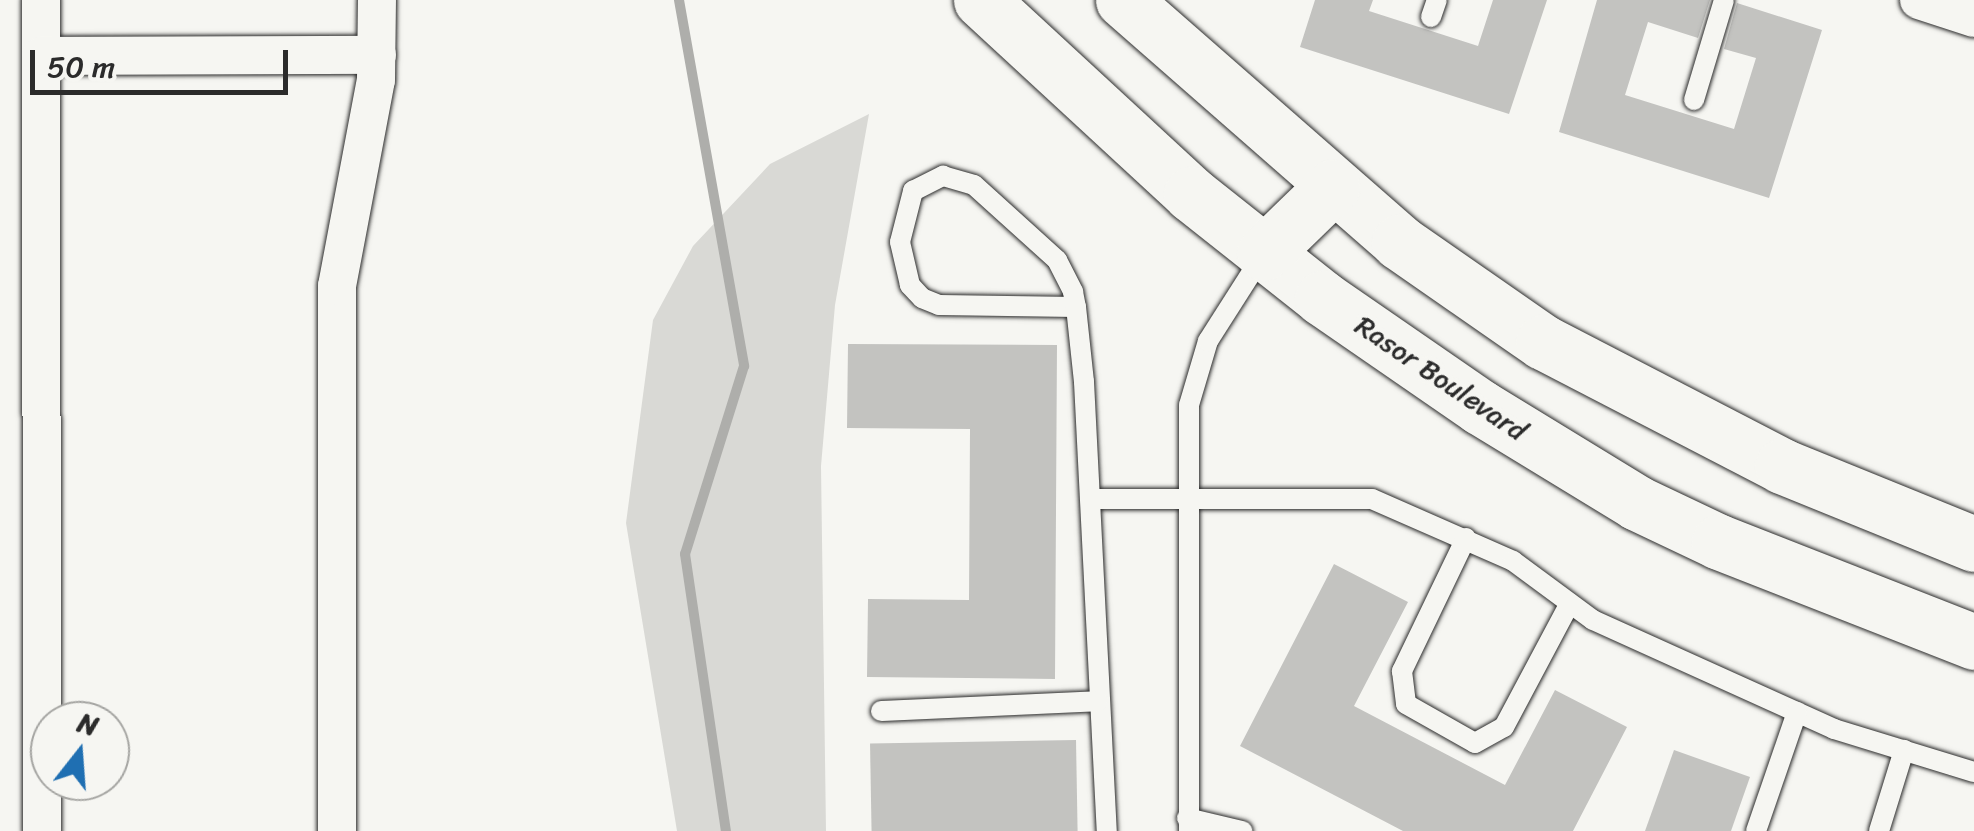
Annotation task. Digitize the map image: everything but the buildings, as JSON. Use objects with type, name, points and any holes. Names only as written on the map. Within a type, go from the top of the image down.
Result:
[{"type":"main road","points":[[1123,0],[1332,187],[1544,342],[1782,466],[1974,544]]},
{"type":"main road","name":"Rasor Boulevard","points":[[1007,8],[1264,253],[1480,407],[1637,503],[1855,601],[1974,642]]},
{"type":"main road","points":[[1264,253],[1332,187]]},
{"type":"street","points":[[40,0],[42,831]]},
{"type":"street","points":[[337,831],[337,286],[377,56],[378,0]]},
{"type":"street","points":[[1919,0],[1974,18]]},
{"type":"street","points":[[41,56],[377,56]]},
{"type":"lane","points":[[1694,100],[1724,0]]},
{"type":"lane","points":[[1076,307],[939,305],[922,298],[910,285],[900,242],[913,191],[944,176],[974,184],[1057,260],[1076,307],[1091,500],[1098,700],[1108,831]]},
{"type":"lane","points":[[1242,831],[1188,824],[1189,406],[1208,341],[1264,253]]},
{"type":"lane","points":[[1091,500],[1372,499],[1466,538],[1570,602],[1796,712],[1974,772]]},
{"type":"lane","points":[[1466,538],[1402,671],[1406,704],[1475,743],[1504,727],[1570,602]]},
{"type":"lane","points":[[881,711],[1098,700]]},
{"type":"lane","points":[[1756,831],[1796,712]]},
{"type":"lane","points":[[1879,831],[1904,750]]},
{"type":"shaded area","points":[[869,114],[835,305],[821,466],[826,831],[677,831],[626,523],[653,320],[693,246],[770,164]]},
{"type":"waterway","points":[[679,0],[744,366],[685,554],[726,831]]}]
